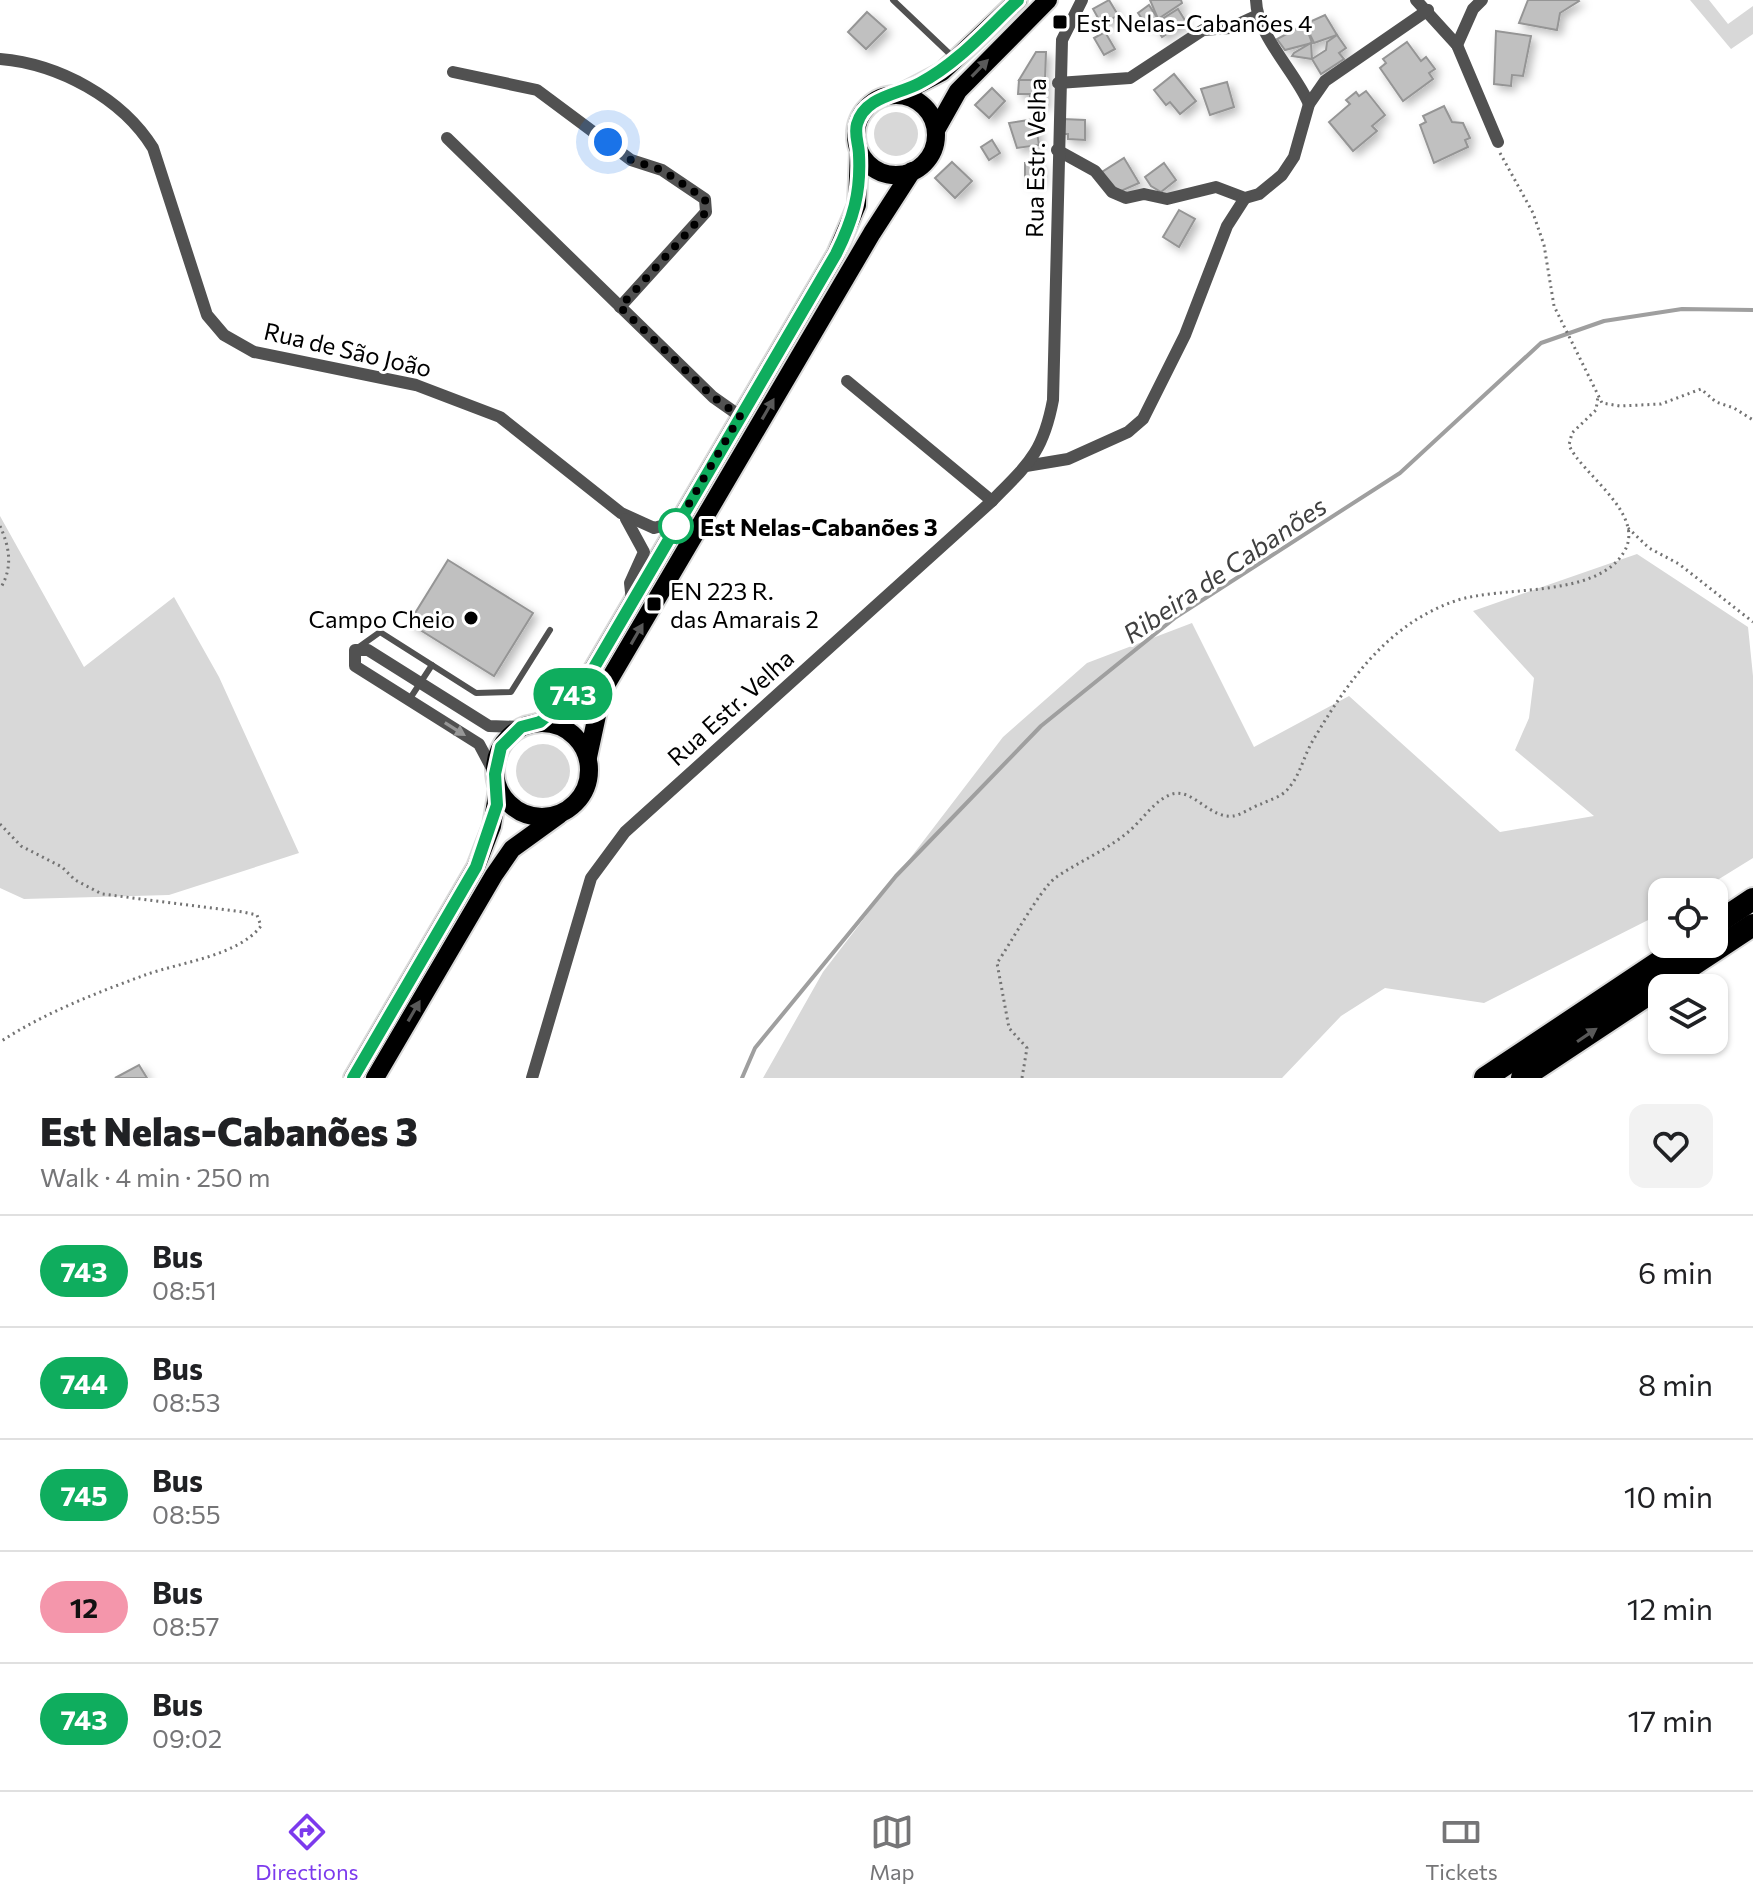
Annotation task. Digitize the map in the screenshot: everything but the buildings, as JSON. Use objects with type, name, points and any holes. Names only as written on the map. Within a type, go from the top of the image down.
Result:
[{"type":"highway","points":[[1728,916],[1753,899]]},
{"type":"highway","points":[[1522,1078],[1753,925]]},
{"type":"highway","points":[[1485,1078],[1665,958]]},
{"type":"main road","points":[[898,95],[942,72],[1018,0]]},
{"type":"main road","points":[[375,1078],[500,867],[526,836],[581,798],[588,785],[588,757],[602,692],[872,233],[912,171],[931,155],[936,130],[958,91],[1048,0]]},
{"type":"main road","points":[[353,1078],[476,867],[492,826],[501,747],[585,683],[853,221],[859,151],[856,138],[863,112],[886,95],[898,95],[919,102],[927,110],[936,130]]},
{"type":"main road","points":[[859,151],[866,162],[887,174],[912,171]]},
{"type":"main road","points":[[530,725],[555,724],[570,731],[588,757]]},
{"type":"main road","points":[[497,781],[517,810],[544,818],[559,815]]},
{"type":"street","name":"Rua Estr. Velha","points":[[532,1078],[591,878],[625,832],[992,501],[1036,456],[1047,432],[1053,400],[1058,83],[1062,40],[1082,0]]},
{"type":"street","points":[[1256,0],[1256,16],[1300,82],[1309,104]]},
{"type":"street","points":[[1416,0],[1457,45],[1498,142]]},
{"type":"street","points":[[1457,45],[1473,9],[1482,0]]},
{"type":"street","points":[[1057,150],[1095,171],[1112,192],[1126,198],[1144,194],[1167,199],[1216,187],[1245,198],[1259,194],[1282,175],[1294,157],[1309,104],[1325,81],[1428,10]]},
{"type":"street","points":[[1058,83],[1130,78],[1203,30],[1230,28],[1256,16]]},
{"type":"street","name":"Rua de São João","points":[[0,59],[49,69],[116,105],[138,125],[153,148],[207,315],[224,335],[254,352],[416,385],[500,417],[621,513]]},
{"type":"street","points":[[453,72],[537,90],[631,160],[662,170],[705,199],[706,212],[620,307]]},
{"type":"street","points":[[447,138],[713,397],[740,416]]},
{"type":"street","points":[[1026,466],[1068,459],[1128,432],[1143,419],[1185,335],[1227,226],[1245,198]]},
{"type":"street","points":[[847,381],[992,501]]},
{"type":"street","points":[[621,513],[654,528],[679,521]]},
{"type":"street","points":[[621,513],[639,537],[644,552],[630,583],[632,601]]},
{"type":"street","points":[[497,781],[479,744],[355,666],[355,650],[368,650],[489,726],[530,725]]},
{"type":"lane","points":[[893,0],[955,59]]},
{"type":"lane","points":[[355,650],[380,632],[476,693],[511,692],[550,630]]},
{"type":"lane","points":[[409,700],[432,665]]},
{"type":"path","points":[[1498,142],[1499,151],[1533,213],[1544,245],[1554,306],[1602,403],[1620,406],[1661,404],[1701,389],[1716,402],[1734,408],[1753,420]]},
{"type":"path","points":[[1598,396],[1596,410],[1572,433],[1569,445],[1578,462],[1609,491],[1625,525],[1649,548],[1679,564],[1753,622]]},
{"type":"path","points":[[1022,1078],[1027,1048],[1009,1028],[997,963],[1052,880],[1121,838],[1160,800],[1173,794],[1182,793],[1211,812],[1232,816],[1286,793],[1342,690],[1384,644],[1429,613],[1457,600],[1548,588],[1606,573],[1624,552],[1625,525]]},
{"type":"path","points":[[0,589],[10,562],[1,531]]},
{"type":"path","points":[[0,824],[21,846],[62,867],[75,880],[102,894],[243,912],[257,915],[261,926],[242,945],[144,975],[20,1029],[0,1042]]},
{"type":"shaded area","points":[[1690,0],[1709,0],[1728,24],[1753,6],[1753,34],[1731,49]]},
{"type":"shaded area","points":[[896,112],[911,119],[918,134],[911,149],[896,156],[881,149],[874,134],[881,119]]},
{"type":"shaded area","points":[[0,516],[84,667],[174,597],[219,677],[299,853],[169,895],[24,899],[0,888]]},
{"type":"shaded area","points":[[1637,554],[1748,627],[1753,676],[1753,858],[1721,878],[1648,878],[1648,920],[1484,1003],[1385,988],[1341,1016],[1282,1078],[763,1078],[823,972],[1003,737],[1087,663],[1192,623],[1254,747],[1349,696],[1500,832],[1594,816],[1515,750],[1529,718],[1534,678],[1473,611]]},
{"type":"shaded area","points":[[543,744],[562,752],[570,771],[562,790],[543,798],[524,790],[516,771],[524,752]]},
{"type":"waterway","name":"Ribeira de Cabanões","points":[[742,1078],[755,1048],[896,876],[1041,726],[1176,617],[1400,473],[1541,343],[1604,321],[1682,309],[1753,310]]},
{"type":"bus line","name":"743","points":[[353,1078],[476,867],[497,805],[495,774],[501,747],[510,735],[521,727],[540,722],[585,683],[836,254],[853,221],[857,205],[859,151],[856,138],[857,124],[863,112],[872,102],[886,95],[898,95],[942,72],[1018,0]]},
{"type":"place","name":"Est Nelas-Cabanões 4","points":[[1060,22]]},
{"type":"place","name":"Est Nelas-Cabanões 3","points":[[676,526]]},
{"type":"place","name":"EN 223 R. das Amarais 2","points":[[654,604]]},
{"type":"place","name":"Campo Cheio","points":[[471,618]]},
{"type":"route","points":[[608,142],[631,160],[662,170],[705,199],[706,212],[620,307],[713,397],[740,416],[676,526]]}]
